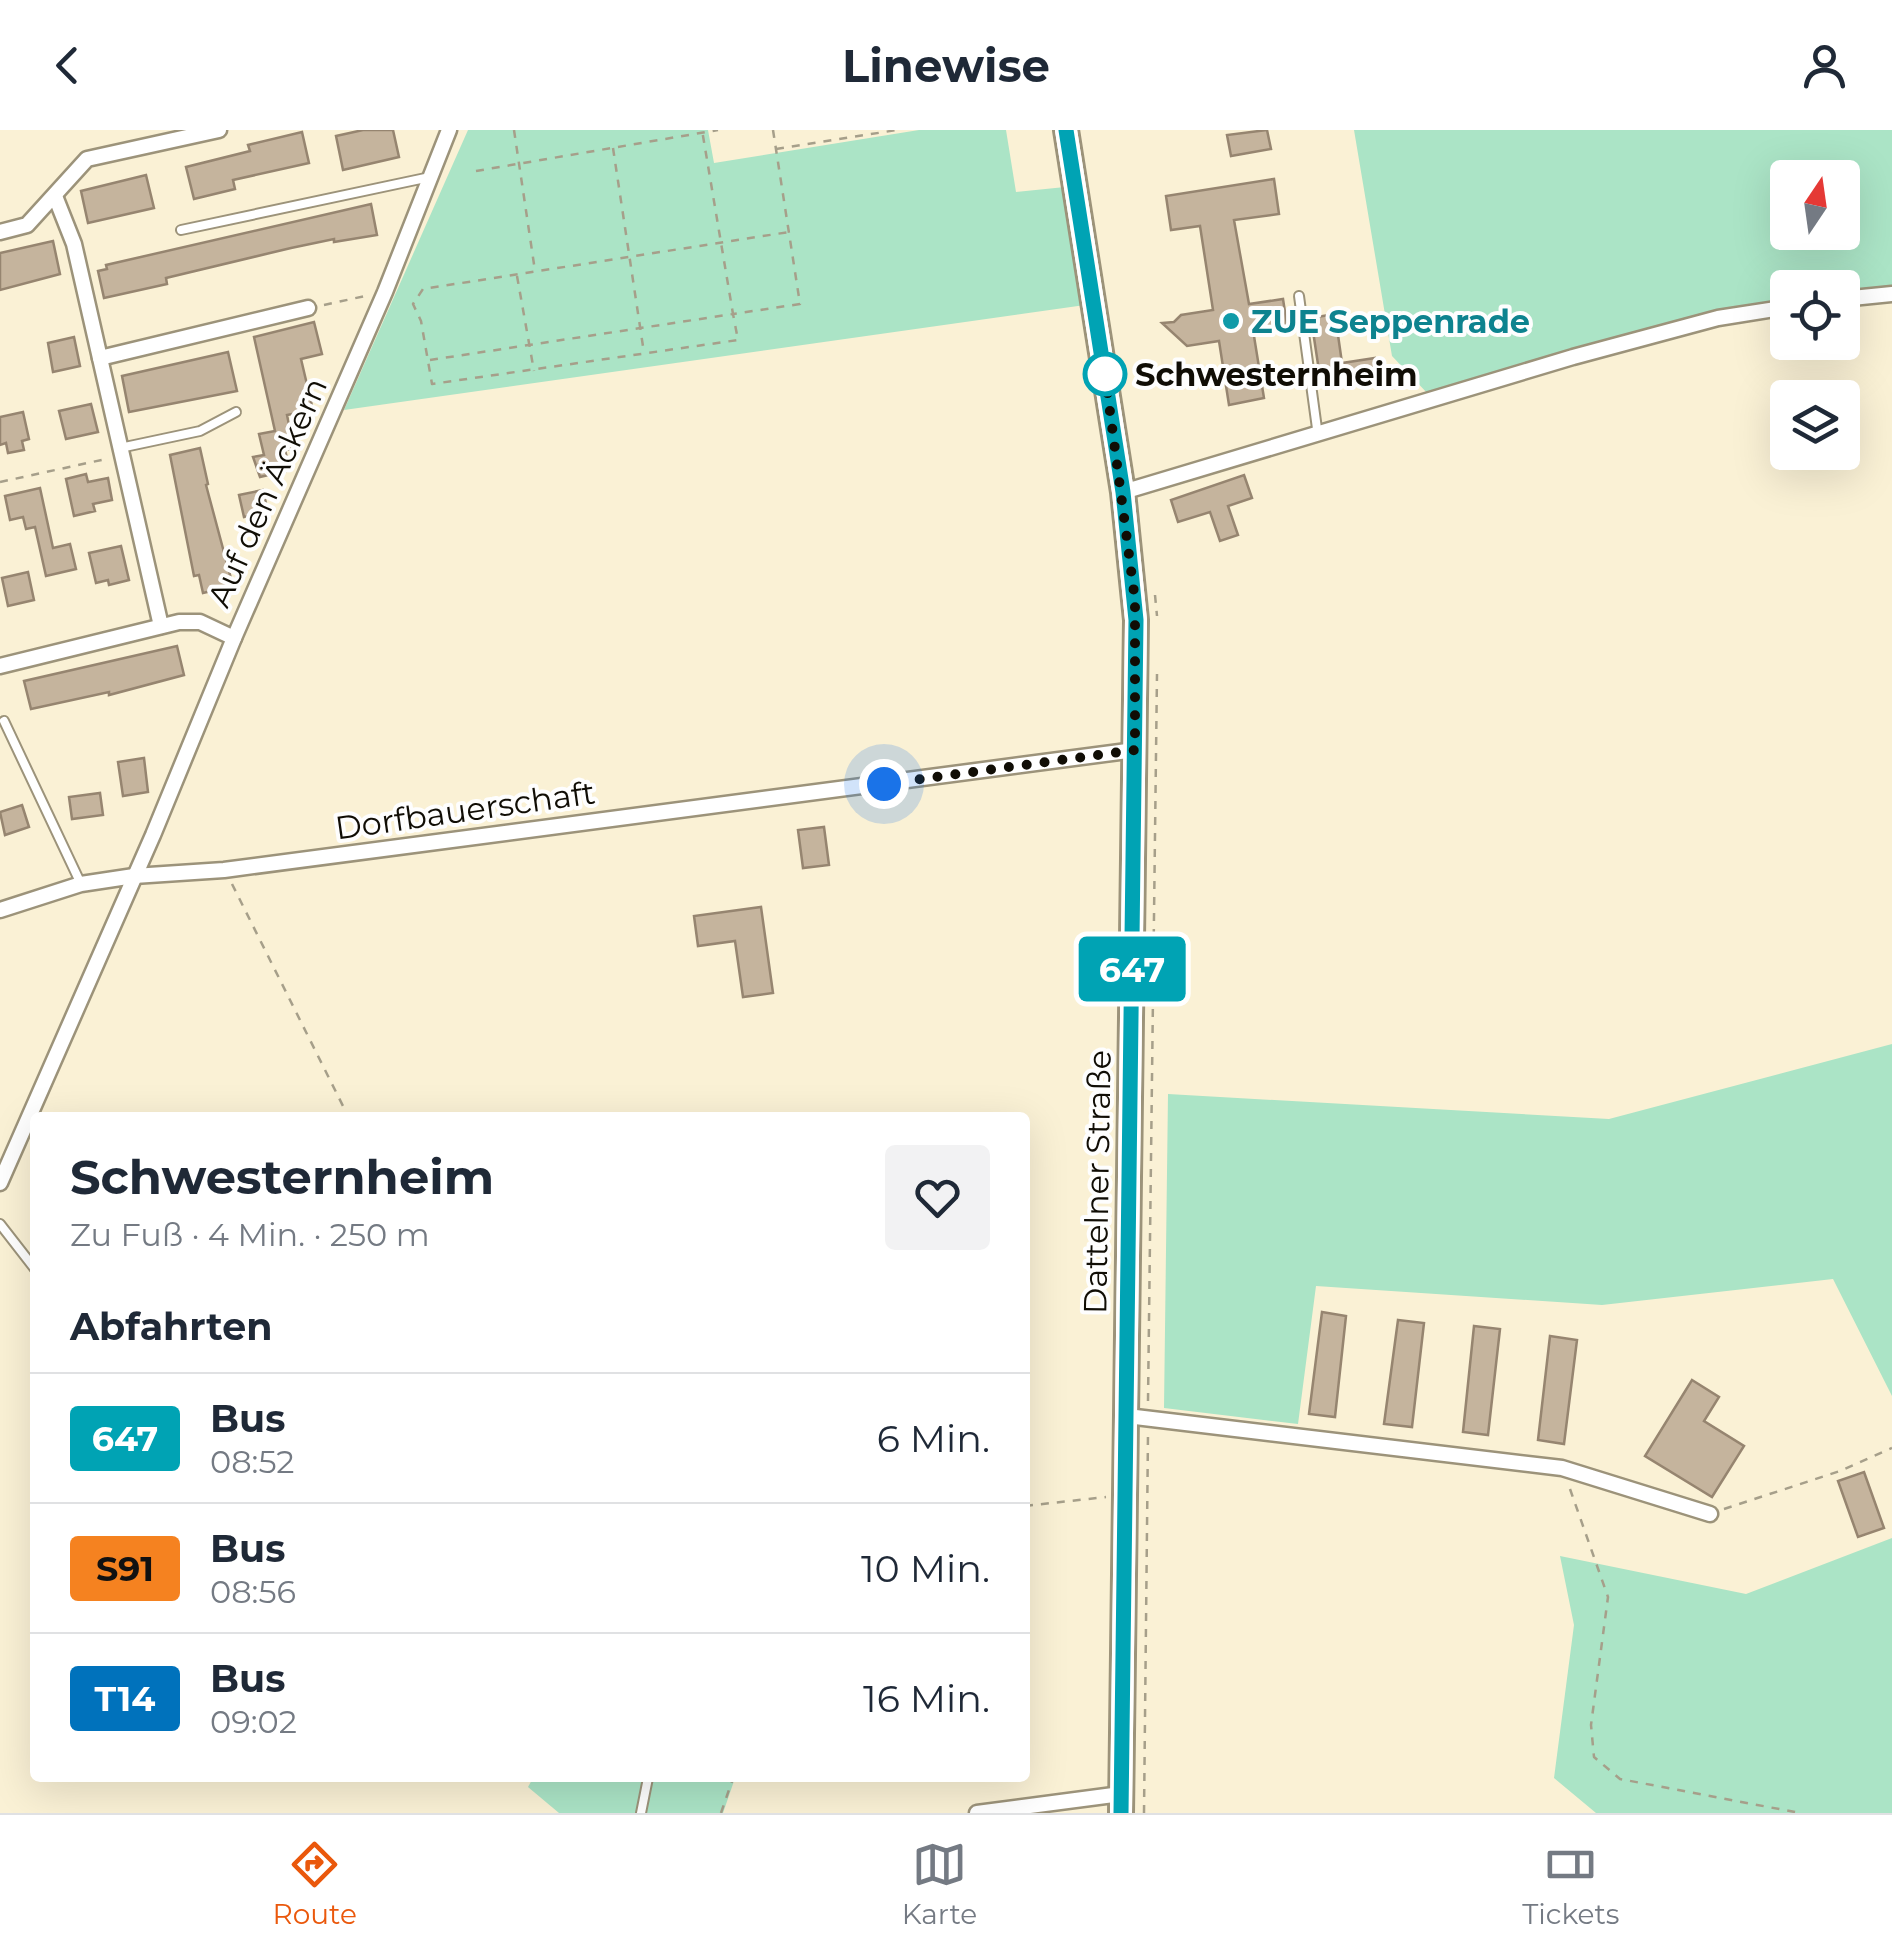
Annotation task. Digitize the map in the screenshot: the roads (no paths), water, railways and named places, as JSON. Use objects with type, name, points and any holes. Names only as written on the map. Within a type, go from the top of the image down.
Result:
[{"type":"main road","name":"Dattelner Straße","points":[[1066,130],[1123,492],[1146,750],[1138,1417],[1126,1494],[1121,1804]]},
{"type":"street","points":[[0,232],[28,225],[87,159],[219,130]]},
{"type":"street","name":"Auf den Äckern","points":[[134,876],[385,292],[449,130]]},
{"type":"street","points":[[55,196],[74,244],[162,626]]},
{"type":"street","points":[[1860,297],[1892,294]]},
{"type":"street","points":[[100,358],[308,308]]},
{"type":"street","points":[[1123,492],[1572,357],[1718,318],[1770,310]]},
{"type":"street","points":[[0,666],[162,626],[200,622],[234,638]]},
{"type":"street","name":"Dorfbauerschaft","points":[[0,910],[81,884],[134,876],[224,870],[1146,750]]},
{"type":"street","points":[[31,1112],[134,876]]},
{"type":"street","points":[[0,1183],[30,1114]]},
{"type":"street","points":[[1138,1417],[1562,1468],[1710,1514]]},
{"type":"street","points":[[977,1813],[1121,1804]]},
{"type":"lane","points":[[181,230],[430,177]]},
{"type":"lane","points":[[1300,296],[1318,436]]},
{"type":"lane","points":[[121,452],[200,432],[236,412]]},
{"type":"lane","points":[[4,721],[81,884]]},
{"type":"lane","points":[[0,1224],[30,1263]]},
{"type":"lane","points":[[641,1813],[647,1782]]},
{"type":"place","name":"ZUE Seppenrade","points":[[1231,321]]},
{"type":"place","name":"Schwesternheim","points":[[1105,374]]}]
